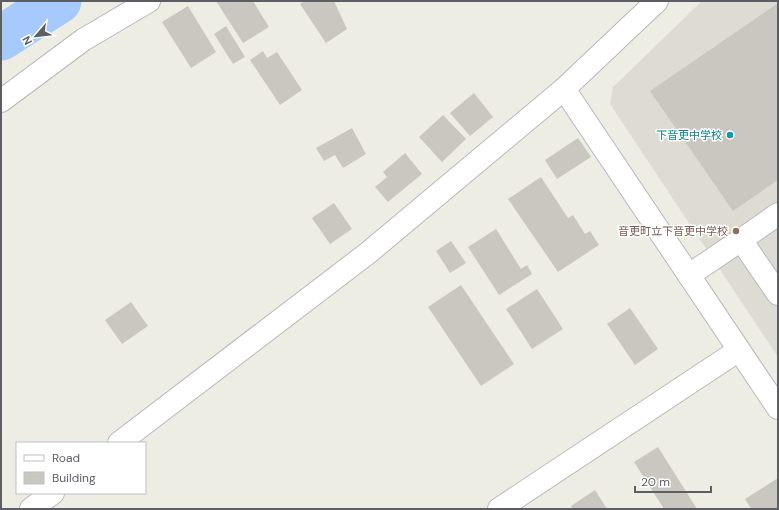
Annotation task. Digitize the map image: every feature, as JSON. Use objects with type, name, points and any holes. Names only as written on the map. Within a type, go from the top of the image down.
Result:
[{"type":"street","points":[[1,101],[83,40],[149,1]]},
{"type":"street","points":[[120,442],[368,253],[564,89],[657,1]]},
{"type":"street","points":[[564,89],[778,408]]},
{"type":"street","points":[[689,275],[778,214]]},
{"type":"street","points":[[741,240],[778,294]]},
{"type":"street","points":[[499,509],[739,350]]},
{"type":"street","points":[[31,509],[52,494]]},
{"type":"shaded area","name":"音更町立下音更中学校","points":[[702,1],[778,1],[778,357],[610,104],[613,87]]},
{"type":"building","points":[[216,1],[253,1],[269,27],[243,43]]},
{"type":"building","points":[[305,1],[334,1],[347,29],[326,43],[300,4]]},
{"type":"building","name":"下音更中学校","points":[[778,3],[778,180],[733,211],[650,91]]},
{"type":"building","points":[[188,6],[216,52],[191,68],[162,22]]},
{"type":"building","points":[[226,26],[245,57],[233,64],[214,34]]},
{"type":"building","points":[[263,51],[267,58],[277,52],[302,90],[280,105],[250,60]]},
{"type":"building","points":[[474,93],[493,117],[470,136],[450,113]]},
{"type":"building","points":[[443,115],[466,139],[442,162],[419,137]]},
{"type":"building","points":[[352,128],[366,154],[343,168],[335,155],[324,161],[316,148]]},
{"type":"building","points":[[578,138],[591,157],[557,179],[545,160]]},
{"type":"building","points":[[405,153],[422,174],[388,202],[375,187],[387,177],[383,172]]},
{"type":"building","points":[[541,177],[568,218],[573,215],[585,234],[590,231],[599,245],[558,272],[508,199]]},
{"type":"building","points":[[334,203],[352,229],[330,244],[312,218]]},
{"type":"building","points":[[496,229],[521,269],[527,265],[532,274],[499,295],[468,247]]},
{"type":"building","points":[[451,241],[466,263],[450,273],[436,251]]},
{"type":"building","points":[[461,285],[514,364],[481,386],[428,307]]},
{"type":"building","points":[[537,289],[563,329],[532,349],[506,309]]},
{"type":"building","points":[[131,302],[148,326],[122,344],[105,320]]},
{"type":"building","points":[[630,308],[658,349],[635,365],[607,324]]},
{"type":"building","points":[[658,447],[697,509],[664,509],[634,462]]},
{"type":"building","points":[[778,478],[778,509],[751,509],[745,499]]},
{"type":"building","points":[[595,490],[607,509],[573,509],[571,506]]},
{"type":"waterway","points":[[1,38],[59,1]]},
{"type":"place","name":"下音更中学校","points":[[730,135]]},
{"type":"place","name":"音更町立下音更中学校","points":[[736,231]]}]
